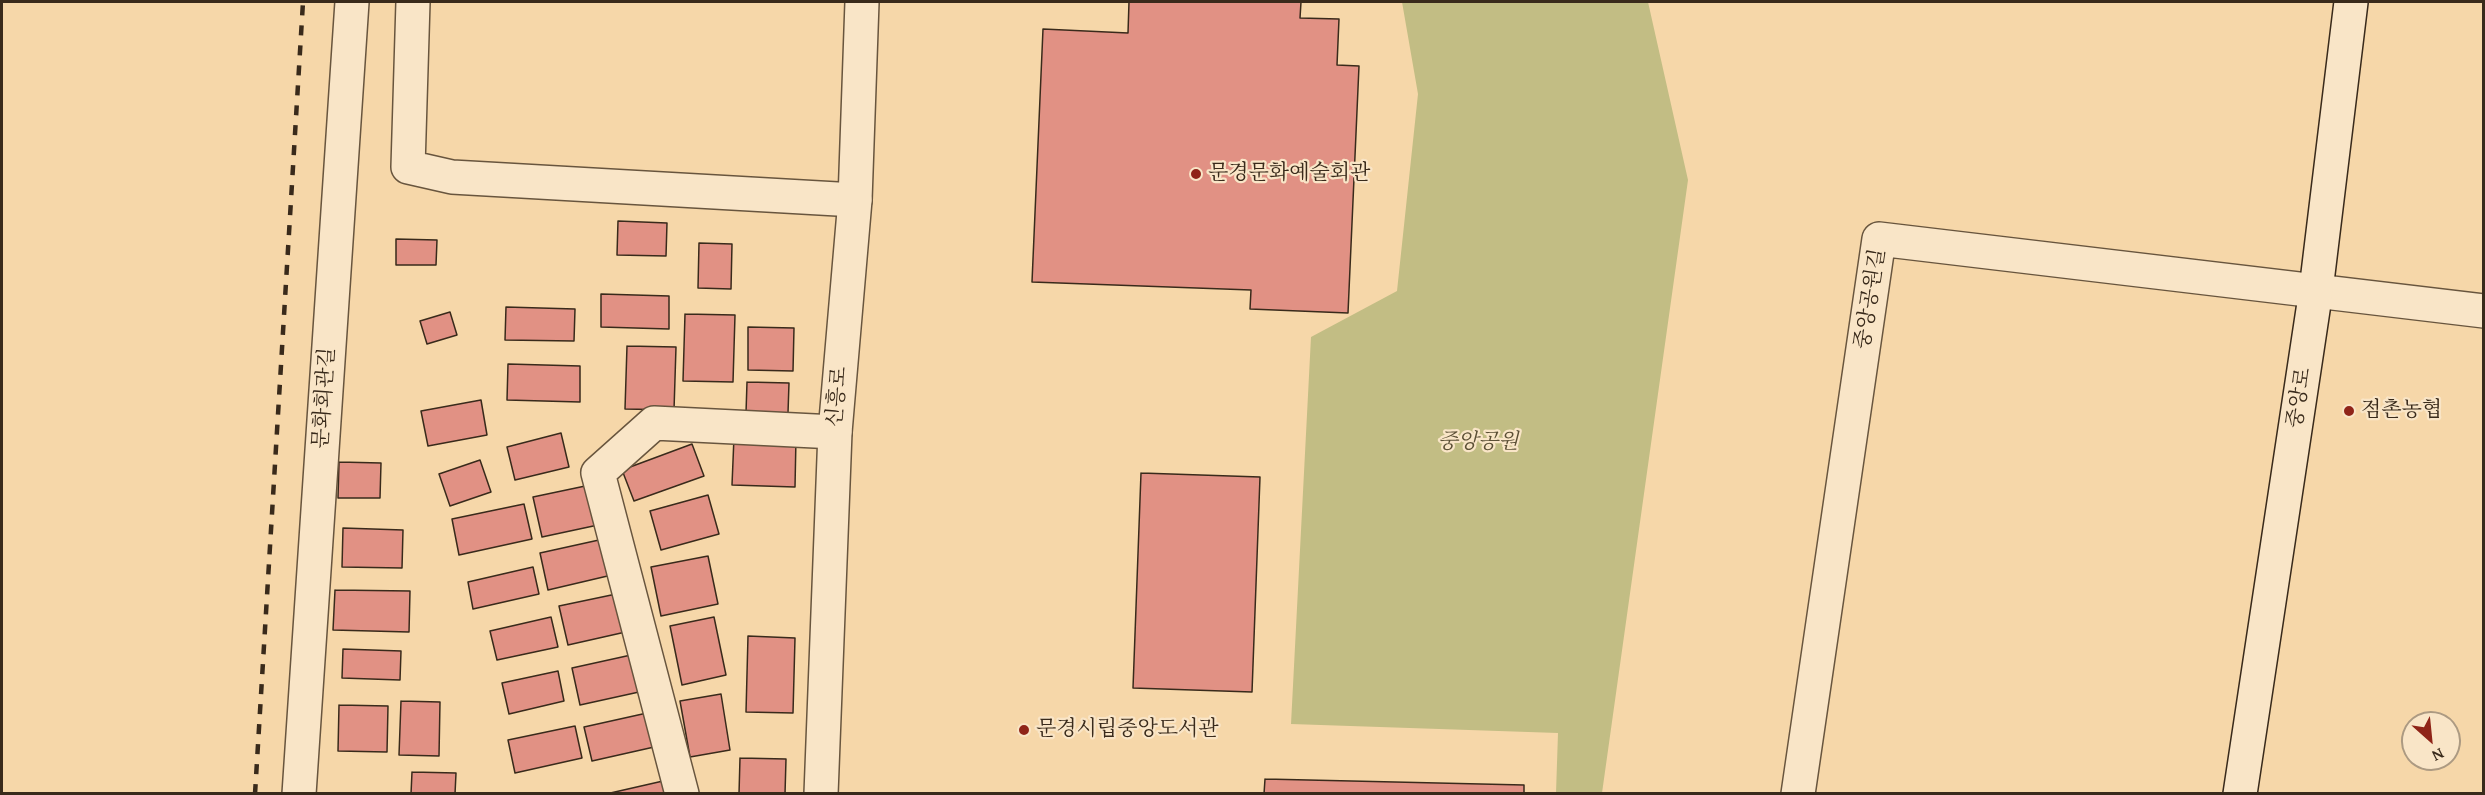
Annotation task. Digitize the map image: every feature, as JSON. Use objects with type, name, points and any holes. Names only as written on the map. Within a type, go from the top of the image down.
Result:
[{"type":"street","name":"문화회관길","points":[[299,794],[352,2]]},
{"type":"street","points":[[413,2],[408,167],[452,177],[855,200]]},
{"type":"street","name":"신흥로","points":[[821,794],[835,432],[855,200],[862,2]]},
{"type":"street","name":"중앙로","points":[[2240,794],[2316,290],[2351,2]]},
{"type":"street","name":"중앙공원길","points":[[1798,794],[1879,239],[2316,290]]},
{"type":"street","points":[[2316,290],[2484,311]]},
{"type":"street","points":[[682,794],[598,473],[654,423],[835,432]]},
{"type":"green space","name":"중앙공원","points":[[1402,2],[1648,2],[1688,180],[1602,793],[1556,793],[1558,733],[1291,724],[1311,337],[1397,291],[1418,94]]},
{"type":"building","name":"문경문화예술회관","points":[[1129,2],[1301,2],[1300,18],[1339,19],[1337,65],[1359,66],[1348,313],[1250,309],[1251,290],[1032,282],[1043,29],[1128,33]]},
{"type":"building","points":[[618,221],[667,223],[666,256],[617,255]]},
{"type":"building","points":[[396,239],[437,240],[436,265],[396,265]]},
{"type":"building","points":[[699,243],[732,244],[731,289],[698,288]]},
{"type":"building","points":[[601,294],[669,296],[669,329],[601,327]]},
{"type":"building","points":[[506,307],[575,309],[574,341],[505,340]]},
{"type":"building","points":[[450,312],[457,335],[427,344],[420,321]]},
{"type":"building","points":[[685,314],[735,315],[733,382],[683,381]]},
{"type":"building","points":[[748,327],[794,328],[793,371],[748,370]]},
{"type":"building","points":[[627,346],[676,347],[674,410],[625,409]]},
{"type":"building","points":[[508,364],[580,366],[580,402],[507,400]]},
{"type":"building","points":[[747,382],[789,383],[788,413],[746,413]]},
{"type":"building","points":[[481,400],[487,435],[428,446],[421,411]]},
{"type":"building","points":[[561,433],[569,467],[515,480],[507,447]]},
{"type":"building","points":[[734,437],[796,438],[795,487],[732,485]]},
{"type":"building","points":[[692,444],[704,476],[634,501],[622,470]]},
{"type":"building","points":[[480,460],[491,492],[450,506],[439,474]]},
{"type":"building","points":[[339,462],[381,463],[380,498],[338,498]]},
{"type":"building","points":[[1141,473],[1260,477],[1252,692],[1133,688]]},
{"type":"building","points":[[590,485],[598,525],[542,537],[533,497]]},
{"type":"building","points":[[708,495],[719,534],[661,550],[650,511]]},
{"type":"building","points":[[524,504],[532,539],[459,555],[452,519]]},
{"type":"building","points":[[343,528],[403,530],[402,568],[342,567]]},
{"type":"building","points":[[608,538],[616,574],[548,590],[540,553]]},
{"type":"building","points":[[708,556],[718,604],[661,616],[651,567]]},
{"type":"building","points":[[533,567],[539,594],[473,609],[468,582]]},
{"type":"building","points":[[335,590],[410,591],[409,632],[333,630]]},
{"type":"building","points":[[621,593],[630,631],[568,645],[559,606]]},
{"type":"building","points":[[551,617],[558,647],[497,660],[490,631]]},
{"type":"building","points":[[714,617],[726,675],[682,685],[670,626]]},
{"type":"building","points":[[748,636],[795,638],[793,713],[746,712]]},
{"type":"building","points":[[343,649],[401,651],[400,680],[342,678]]},
{"type":"building","points":[[631,655],[639,692],[580,705],[572,668]]},
{"type":"building","points":[[558,671],[564,701],[509,714],[502,683]]},
{"type":"building","points":[[721,694],[730,750],[690,757],[680,701]]},
{"type":"building","points":[[401,701],[440,702],[439,756],[399,755]]},
{"type":"building","points":[[339,705],[388,706],[387,752],[338,751]]},
{"type":"building","points":[[656,711],[663,745],[592,761],[584,727]]},
{"type":"building","points":[[575,726],[582,758],[515,773],[508,740]]},
{"type":"building","points":[[740,758],[786,759],[785,794],[739,794]]},
{"type":"building","points":[[412,772],[456,773],[455,794],[411,794]]},
{"type":"building","points":[[1265,779],[1524,785],[1524,794],[1264,794]]},
{"type":"building","points":[[663,781],[666,794],[606,794]]},
{"type":"railway","points":[[255,794],[303,2]]},
{"type":"place","name":"문경문화예술회관","points":[[1196,174]]},
{"type":"place","name":"점촌농협","points":[[2349,411]]},
{"type":"place","name":"문경시립중앙도서관","points":[[1024,730]]}]
